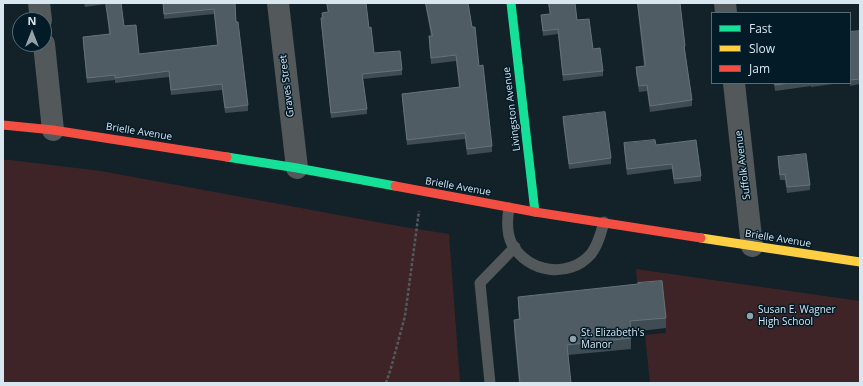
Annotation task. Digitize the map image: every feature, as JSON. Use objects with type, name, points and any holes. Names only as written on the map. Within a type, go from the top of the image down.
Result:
[{"type":"street","name":"Graves Street","points":[[278,3],[297,168]]},
{"type":"street","name":"Livingston Avenue","points":[[511,3],[535,212]]},
{"type":"street","points":[[45,52],[53,130]]},
{"type":"street","name":"Suffolk Avenue","points":[[734,84],[752,246]]},
{"type":"street","name":"Brielle Avenue","points":[[3,119],[53,130]]},
{"type":"street","name":"Brielle Avenue","points":[[3,125],[53,130],[297,168],[509,208],[860,262]]},
{"type":"lane","points":[[509,208],[508,231],[512,244],[520,255],[530,263],[542,268],[556,270],[569,268],[581,262],[591,254],[598,243],[604,222]]},
{"type":"lane","points":[[490,383],[480,283],[515,247]]},
{"type":"path","points":[[386,383],[405,316],[423,192]]},
{"type":"shaded area","points":[[3,160],[101,171],[398,226],[449,234],[460,383],[3,383]]},
{"type":"shaded area","name":"Susan E. Wagner High School","points":[[636,269],[860,301],[860,383],[650,383],[645,335],[666,333],[662,291],[638,293]]},
{"type":"building","points":[[106,3],[121,3],[124,26],[136,25],[139,54],[218,45],[214,9],[164,14],[163,3],[235,3],[236,22],[238,22],[248,105],[225,108],[222,84],[171,90],[169,71],[115,78],[115,75],[87,78],[83,37],[110,34]]},
{"type":"building","points":[[327,3],[366,3],[374,53],[400,51],[402,70],[362,74],[367,109],[331,113],[321,18],[323,18],[322,13],[328,12]]},
{"type":"building","points":[[426,3],[468,3],[472,27],[475,27],[479,66],[483,65],[492,146],[467,149],[465,133],[407,140],[402,94],[460,87],[456,55],[431,58],[429,36],[432,36]]},
{"type":"building","points":[[549,3],[575,3],[577,20],[589,19],[593,49],[600,48],[603,71],[563,75],[558,29],[543,31],[541,15],[550,14]]},
{"type":"building","points":[[638,3],[680,3],[684,46],[692,100],[650,106],[647,85],[639,86],[636,67],[645,66]]},
{"type":"building","points":[[860,31],[860,79],[851,80],[851,32]]},
{"type":"building","points":[[605,112],[611,158],[569,164],[563,117]]},
{"type":"building","points":[[655,140],[656,145],[696,140],[701,176],[674,179],[672,164],[627,169],[624,143]]},
{"type":"building","points":[[806,154],[810,185],[787,187],[785,174],[780,175],[778,157]]},
{"type":"building","name":"St. Elizabeth's Manor","points":[[662,281],[666,318],[630,321],[631,338],[567,345],[571,383],[520,383],[514,320],[520,319],[518,297]]},
{"type":"traffic: fast","points":[[511,3],[535,212]]},
{"type":"traffic: fast","points":[[227,157],[395,186]]},
{"type":"traffic: slow","points":[[701,238],[860,262]]},
{"type":"traffic: jam","points":[[3,125],[53,130],[227,157]]},
{"type":"traffic: jam","points":[[395,186],[535,212],[701,238]]},
{"type":"place","name":"Susan E. Wagner High School","points":[[750,316]]},
{"type":"place","name":"St. Elizabeth's Manor","points":[[573,339]]}]
